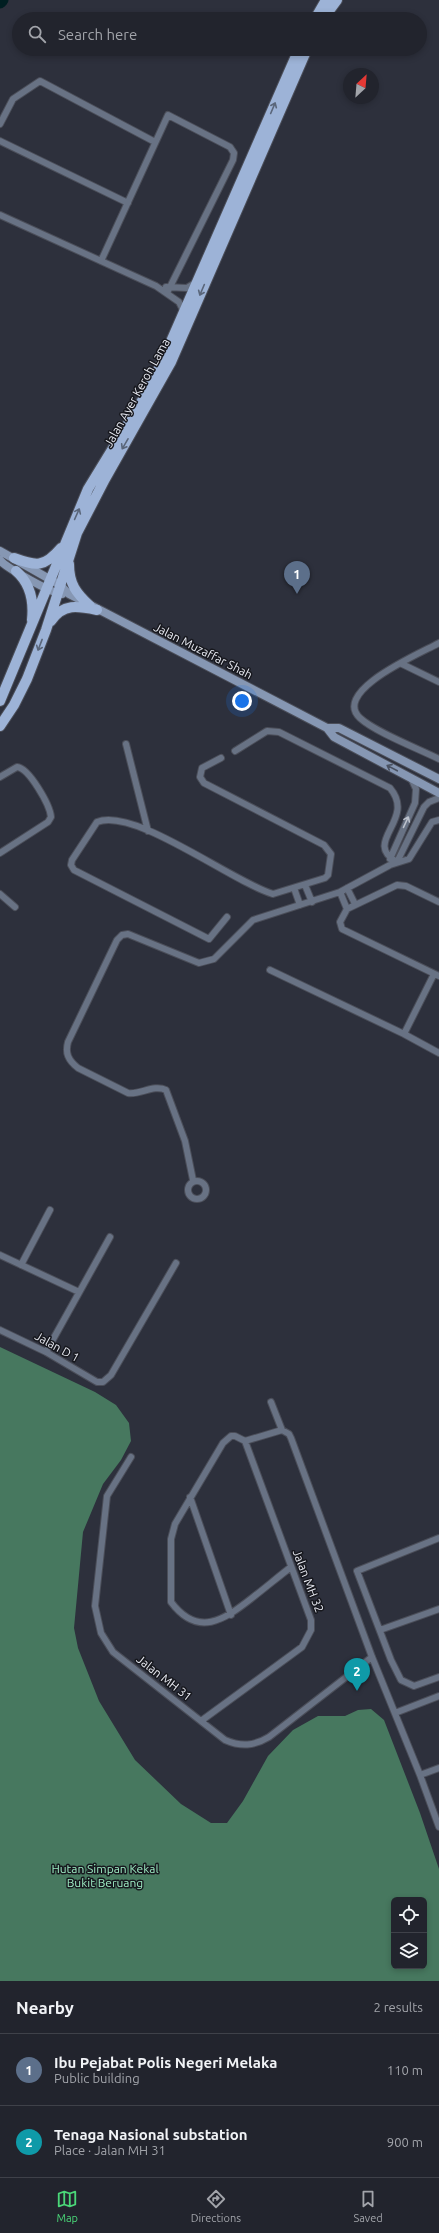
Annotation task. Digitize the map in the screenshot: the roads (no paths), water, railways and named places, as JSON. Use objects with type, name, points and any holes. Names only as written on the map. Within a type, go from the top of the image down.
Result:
[{"type":"main road","points":[[319,12],[326,0]]},
{"type":"main road","points":[[328,12],[337,0]]},
{"type":"main road","name":"Jalan Ayer Keroh Lama","points":[[0,726],[14,705],[27,679],[46,630],[54,587],[88,489],[143,399],[184,313],[296,56]]},
{"type":"main road","name":"Jalan Ayer Keroh Lama","points":[[68,546],[77,533],[105,479],[172,362],[304,56]]},
{"type":"main road","points":[[0,551],[28,564],[42,564],[68,546]]},
{"type":"main road","points":[[68,546],[71,582],[76,592],[94,608]]},
{"type":"main road","points":[[14,558],[54,587]]},
{"type":"main road","points":[[0,560],[16,571],[26,581],[31,592],[33,607],[31,630]]},
{"type":"main road","points":[[16,571],[54,587]]},
{"type":"main road","name":"Jalan Ayer Keroh Lama","points":[[0,699],[31,630],[54,587]]},
{"type":"main road","name":"Jalan Muzaffar Shah","points":[[54,587],[327,728],[334,737],[439,793]]},
{"type":"main road","points":[[46,630],[52,619],[62,609],[77,606],[94,608]]},
{"type":"main road","name":"Jalan Muzaffar Shah","points":[[327,728],[339,728],[439,779]]},
{"type":"street","points":[[0,124],[13,99],[40,81],[155,142]]},
{"type":"street","points":[[101,260],[168,115],[230,147],[234,153],[233,160],[168,290]]},
{"type":"street","points":[[1,143],[128,203]]},
{"type":"street","points":[[0,215],[156,286],[168,290],[187,288],[197,281]]},
{"type":"street","points":[[168,290],[179,302],[184,313]]},
{"type":"street","points":[[439,643],[367,683],[361,689],[354,704],[355,711],[366,722],[439,759]]},
{"type":"street","points":[[402,664],[439,682]]},
{"type":"street","points":[[235,751],[268,731],[280,732],[390,788],[396,797],[398,808],[396,818],[384,844],[390,858],[390,865]]},
{"type":"street","points":[[126,744],[148,831]]},
{"type":"street","points":[[222,758],[202,768],[200,778],[204,782],[317,841],[331,854],[328,875],[325,878],[277,894],[267,893],[148,831],[119,820],[97,822],[72,860],[71,865],[74,870],[209,939],[227,917]]},
{"type":"street","points":[[0,777],[16,767],[25,770],[40,793],[51,817],[48,822],[0,853]]},
{"type":"street","points":[[390,858],[415,803],[416,789],[411,778]]},
{"type":"street","points":[[397,862],[424,807],[429,802],[439,798]]},
{"type":"street","points":[[193,1180],[185,1141],[166,1090],[157,1088],[128,1093],[82,1070],[70,1062],[66,1051],[68,1042],[117,940],[122,935],[128,934],[199,963],[207,962],[214,959],[253,920],[340,892],[390,865],[412,856],[432,822],[439,820]]},
{"type":"street","points":[[390,858],[397,862]]},
{"type":"street","points":[[305,884],[312,902]]},
{"type":"street","points":[[404,1034],[437,975],[342,930],[340,922],[347,909],[397,886],[406,886],[439,902]]},
{"type":"street","points":[[294,888],[300,905]]},
{"type":"street","points":[[347,888],[356,904]]},
{"type":"street","points":[[340,892],[347,909]]},
{"type":"street","points":[[0,894],[15,907]]},
{"type":"street","points":[[270,970],[404,1034],[439,1053]]},
{"type":"street","points":[[21,1265],[50,1210]]},
{"type":"street","points":[[46,1352],[110,1237]]},
{"type":"street","points":[[0,1255],[79,1292]]},
{"type":"street","name":"Jalan D 1","points":[[0,1330],[46,1352],[97,1382],[103,1382],[112,1375],[176,1263]]},
{"type":"street","points":[[271,1402],[282,1430],[285,1431],[291,1438],[372,1657],[396,1713],[439,1827]]},
{"type":"street","points":[[282,1430],[245,1441],[235,1436],[230,1436],[223,1443],[175,1524],[171,1539],[171,1602],[189,1619],[200,1623],[212,1623],[231,1615],[291,1567]]},
{"type":"street","name":"Jalan MH 32","points":[[201,1721],[302,1647],[307,1640],[311,1620],[245,1441]]},
{"type":"street","name":"Jalan MH 31","points":[[131,1457],[114,1483],[106,1502],[95,1606],[101,1633],[113,1652],[225,1740],[233,1744],[252,1745],[260,1743],[372,1657]]},
{"type":"street","points":[[190,1497],[231,1615]]},
{"type":"street","points":[[439,1538],[357,1571],[391,1660],[405,1683],[414,1686],[439,1677]]},
{"type":"street","points":[[380,1630],[439,1609]]},
{"type":"street","points":[[396,1713],[439,1696]]},
{"type":"street","points":[[420,1775],[439,1768]]},
{"type":"place","name":"Ibu Pejabat Polis Negeri Melaka","points":[[297,594]]},
{"type":"place","name":"Tenaga Nasional substation","points":[[357,1691]]},
{"type":"park label","name":"Hutan Simpan Kekal Bukit Beruang","points":[[105,1876]]}]
